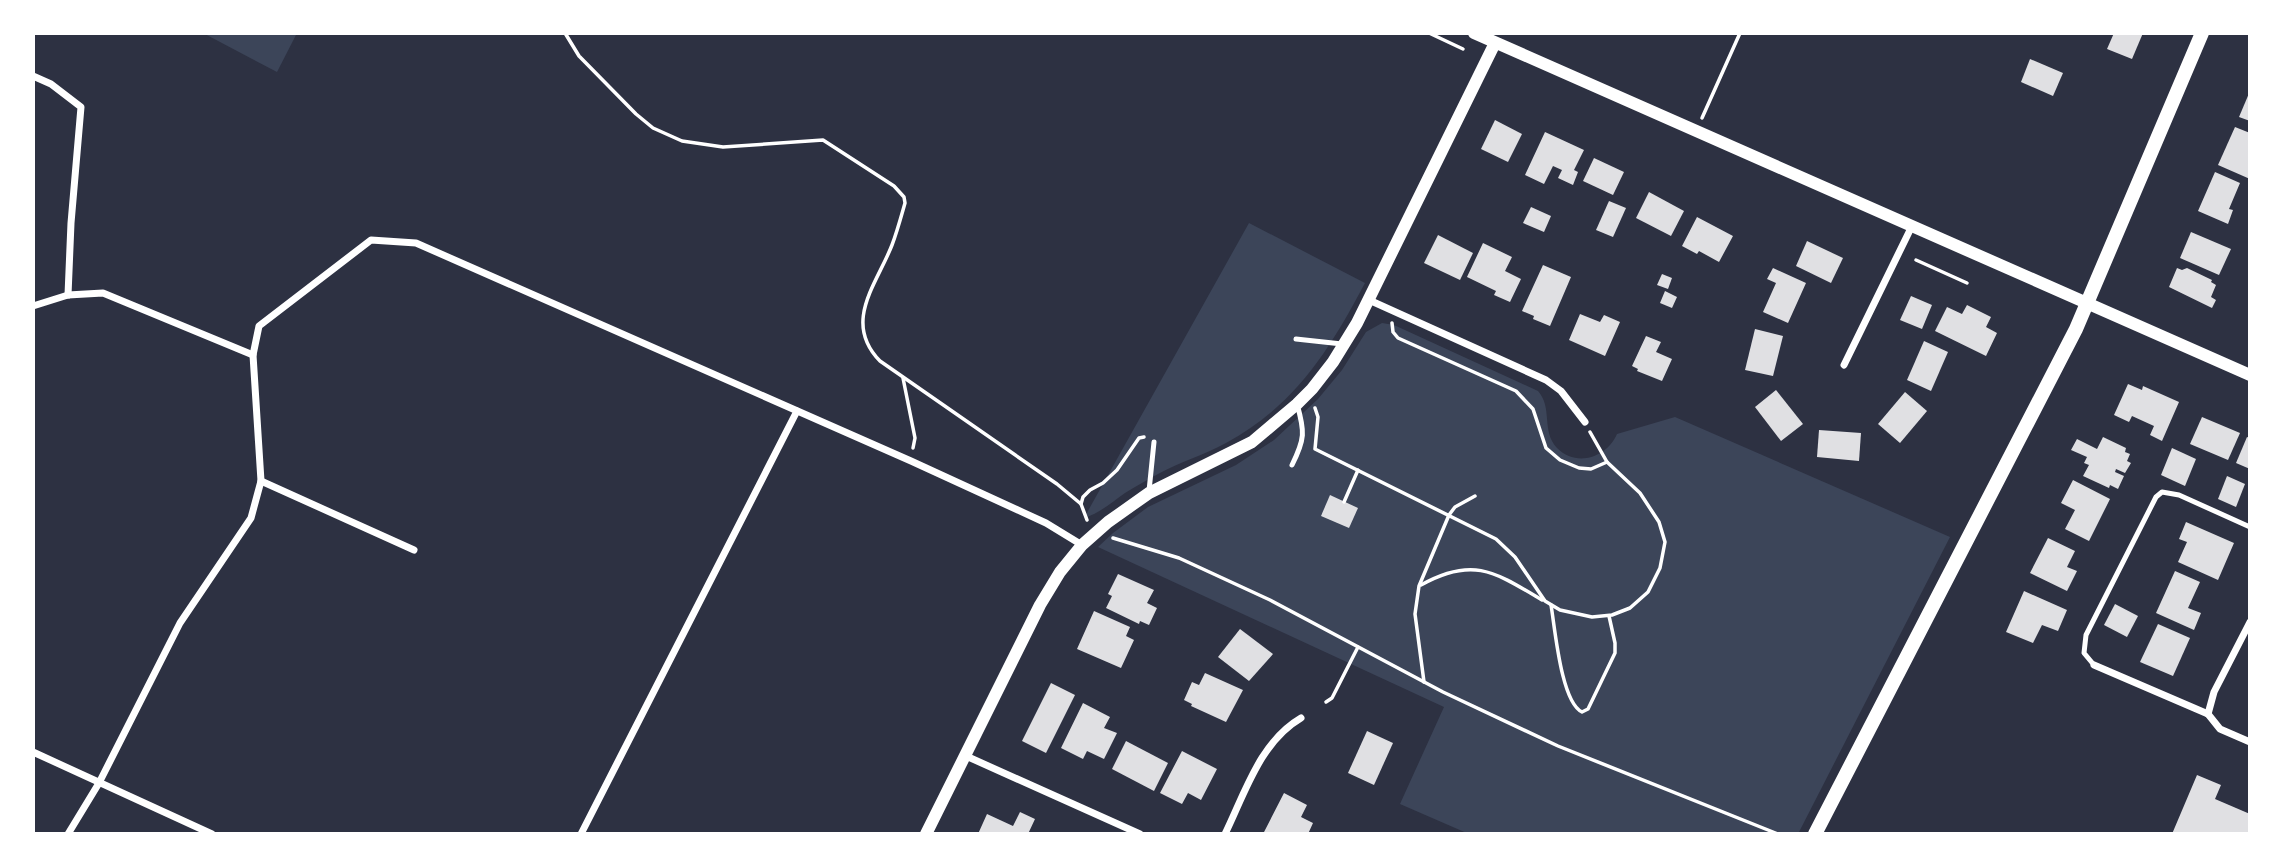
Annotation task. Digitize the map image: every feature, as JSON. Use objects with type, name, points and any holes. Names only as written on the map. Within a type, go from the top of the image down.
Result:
[{"type":"main road","points":[[1815,834],[2071,340],[2202,33]]},
{"type":"street","points":[[1474,33],[2250,376]]},
{"type":"street","points":[[926,834],[1045,596],[1082,545],[1108,522],[1149,493],[1252,442],[1312,389],[1345,344],[1495,43]]},
{"type":"street","points":[[33,76],[51,84],[81,107],[68,295]]},
{"type":"street","points":[[1843,365],[1911,228]]},
{"type":"street","points":[[68,834],[99,783],[180,623],[251,518],[261,481],[253,355],[259,326],[372,240],[416,243],[1046,523],[1082,545]]},
{"type":"street","points":[[33,306],[68,295],[103,293],[253,355]]},
{"type":"street","points":[[1369,300],[1546,380],[1561,391],[1585,422]]},
{"type":"street","points":[[581,834],[797,411]]},
{"type":"street","points":[[261,481],[414,550]]},
{"type":"street","points":[[2208,714],[2214,692],[2250,622]]},
{"type":"street","points":[[2094,665],[2208,714],[2220,729],[2250,742]]},
{"type":"street","points":[[1225,834],[1265,753],[1286,727],[1301,718]]},
{"type":"street","points":[[33,752],[212,834]]},
{"type":"street","points":[[966,756],[1140,834]]},
{"type":"lane","points":[[1296,339],[1345,344]]},
{"type":"lane","points":[[1292,465],[1303,443],[1304,429],[1297,404]]},
{"type":"lane","points":[[1149,493],[1153,439]]},
{"type":"lane","points":[[2094,665],[2084,653],[2086,635],[2156,498],[2162,492],[2179,495],[2250,527]]},
{"type":"path","points":[[565,33],[579,56],[653,128],[682,141],[723,147],[823,140],[894,186],[904,197],[905,203],[892,246],[866,296],[863,314],[870,352],[1057,484],[1081,504]]},
{"type":"path","points":[[1429,33],[1463,49]]},
{"type":"path","points":[[1701,120],[1740,33]]},
{"type":"path","points":[[1916,260],[1968,283]]},
{"type":"path","points":[[1391,326],[1398,338],[1516,391],[1533,409],[1546,448],[1560,460],[1580,468],[1591,469],[1607,462]]},
{"type":"path","points":[[902,376],[915,438],[913,448]]},
{"type":"path","points":[[1315,407],[1318,417],[1315,449],[1496,539],[1515,557],[1545,601]]},
{"type":"path","points":[[1419,586],[1437,576],[1471,568],[1486,571],[1560,610],[1592,617],[1609,616],[1630,608],[1648,592],[1660,568],[1665,542],[1659,522],[1640,493],[1607,462],[1585,422]]},
{"type":"path","points":[[1085,519],[1081,504],[1083,497],[1117,470],[1139,438],[1153,439]]},
{"type":"path","points":[[1344,502],[1358,470]]},
{"type":"path","points":[[1424,682],[1415,614],[1419,586],[1449,515],[1455,508],[1475,496]]},
{"type":"path","points":[[1112,538],[1179,558],[1270,600],[1424,682],[1558,746],[1778,834]]},
{"type":"path","points":[[1551,605],[1565,683],[1570,700],[1582,712],[1588,709],[1615,653],[1609,616]]},
{"type":"path","points":[[1326,702],[1332,698],[1358,646]]},
{"type":"shaded area","points":[[203,33],[297,33],[277,72]]},
{"type":"shaded area","points":[[1249,223],[1365,283],[1352,307],[1308,374],[1272,412],[1226,443],[1158,474],[1084,518]]},
{"type":"shaded area","points":[[1382,323],[1394,325],[1538,391],[1545,405],[1552,441],[1565,454],[1591,457],[1606,449],[1617,434],[1675,417],[1950,537],[1798,834],[1469,834],[1400,804],[1444,707],[1098,547],[1148,507],[1236,465],[1274,440],[1318,399],[1342,370],[1366,332]]},
{"type":"building","points":[[2114,33],[2143,33],[2132,59],[2107,49]]},
{"type":"building","points":[[2030,59],[2063,73],[2053,96],[2021,82]]},
{"type":"building","points":[[2250,91],[2250,121],[2239,117]]},
{"type":"building","points":[[1495,120],[1522,134],[1508,162],[1481,149]]},
{"type":"building","points":[[2235,127],[2250,133],[2250,179],[2218,165]]},
{"type":"building","points":[[1545,132],[1584,150],[1574,170],[1578,172],[1573,185],[1558,178],[1562,170],[1553,166],[1544,184],[1525,175]]},
{"type":"building","points":[[1594,158],[1624,172],[1613,195],[1583,181]]},
{"type":"building","points":[[2215,172],[2240,183],[2229,209],[2233,210],[2228,224],[2198,211]]},
{"type":"building","points":[[1649,192],[1684,211],[1671,236],[1636,218]]},
{"type":"building","points":[[1609,201],[1626,208],[1613,237],[1596,230]]},
{"type":"building","points":[[1531,207],[1551,216],[1544,232],[1523,223]]},
{"type":"building","points":[[1697,217],[1733,236],[1719,262],[1699,251],[1697,254],[1682,246]]},
{"type":"building","points":[[2191,232],[2231,249],[2219,275],[2180,258]]},
{"type":"building","points":[[1438,235],[1473,253],[1460,280],[1424,263]]},
{"type":"building","points":[[1807,241],[1843,258],[1831,283],[1796,266]]},
{"type":"building","points":[[1483,243],[1512,257],[1505,271],[1521,279],[1510,302],[1494,295],[1496,291],[1467,277]]},
{"type":"building","points":[[1543,265],[1571,277],[1550,326],[1522,311]]},
{"type":"building","points":[[1773,268],[1806,283],[1788,323],[1763,312],[1776,283],[1767,279]]},
{"type":"building","points":[[2177,268],[2187,268],[2212,280],[2216,285],[2211,297],[2216,300],[2212,308],[2169,287]]},
{"type":"building","points":[[1662,274],[1672,278],[1668,289],[1657,285]]},
{"type":"building","points":[[1665,291],[1677,297],[1672,308],[1660,303]]},
{"type":"building","points":[[1911,296],[1932,305],[1922,329],[1900,320]]},
{"type":"building","points":[[1967,305],[1991,317],[1986,327],[1997,333],[1986,356],[1935,331],[1947,307],[1962,314]]},
{"type":"building","points":[[1580,314],[1600,322],[1604,315],[1620,322],[1605,356],[1569,340]]},
{"type":"building","points":[[1755,329],[1783,336],[1773,376],[1745,370]]},
{"type":"building","points":[[1646,336],[1661,342],[1656,352],[1672,359],[1662,381],[1637,371],[1638,369],[1632,366]]},
{"type":"building","points":[[1924,341],[1948,352],[1931,391],[1907,380]]},
{"type":"building","points":[[2128,384],[2142,390],[2143,386],[2179,402],[2162,441],[2150,435],[2154,426],[2132,416],[2129,422],[2114,415]]},
{"type":"building","points":[[1776,390],[1803,424],[1781,441],[1755,407]]},
{"type":"building","points":[[1905,392],[1927,411],[1900,443],[1878,424]]},
{"type":"building","points":[[2202,417],[2240,433],[2228,460],[2190,444]]},
{"type":"building","points":[[1819,430],[1861,433],[1859,461],[1817,457]]},
{"type":"building","points":[[2103,437],[2126,448],[2125,452],[2130,454],[2127,461],[2131,463],[2125,473],[2116,469],[2115,472],[2124,476],[2118,489],[2110,485],[2109,488],[2083,476],[2089,465],[2084,463],[2087,457],[2071,450],[2077,439],[2097,449]]},
{"type":"building","points":[[2247,437],[2250,438],[2250,469],[2236,463]]},
{"type":"building","points":[[2172,448],[2196,459],[2185,486],[2161,475]]},
{"type":"building","points":[[2227,476],[2245,484],[2236,507],[2218,499]]},
{"type":"building","points":[[2073,480],[2110,499],[2089,541],[2065,529],[2075,510],[2061,503]]},
{"type":"building","points":[[1330,495],[1358,508],[1349,528],[1321,516]]},
{"type":"building","points":[[2186,522],[2234,543],[2218,580],[2178,562],[2187,542],[2179,539]]},
{"type":"building","points":[[2048,538],[2075,551],[2067,567],[2077,571],[2067,591],[2030,573]]},
{"type":"building","points":[[2175,571],[2200,582],[2188,608],[2201,613],[2194,630],[2156,613]]},
{"type":"building","points":[[1118,574],[1154,590],[1147,603],[1157,608],[1149,625],[1140,621],[1139,624],[1106,608],[1112,596],[1108,594]]},
{"type":"building","points":[[2024,591],[2067,610],[2058,631],[2042,625],[2033,643],[2006,632]]},
{"type":"building","points":[[2115,604],[2138,616],[2127,637],[2104,625]]},
{"type":"building","points":[[1094,611],[1130,627],[1126,636],[1134,640],[1121,668],[1077,649]]},
{"type":"building","points":[[2158,624],[2190,638],[2173,676],[2140,662]]},
{"type":"building","points":[[1240,629],[1273,654],[1249,681],[1218,657]]},
{"type":"building","points":[[1205,673],[1243,690],[1226,722],[1184,700],[1192,682],[1199,685]]},
{"type":"building","points":[[1051,683],[1075,695],[1046,753],[1022,741]]},
{"type":"building","points":[[1083,703],[1110,717],[1104,728],[1117,733],[1104,759],[1087,751],[1083,759],[1061,748]]},
{"type":"building","points":[[1367,731],[1393,743],[1374,785],[1348,773]]},
{"type":"building","points":[[1126,741],[1168,763],[1154,791],[1112,769]]},
{"type":"building","points":[[1182,751],[1217,769],[1201,800],[1188,793],[1182,804],[1160,793]]},
{"type":"building","points":[[2197,775],[2221,785],[2215,799],[2250,814],[2250,834],[2172,834]]},
{"type":"building","points":[[1284,793],[1307,805],[1301,817],[1313,823],[1308,834],[1263,834]]},
{"type":"building","points":[[1020,812],[1035,819],[1028,834],[978,834],[987,814],[1013,826]]}]
